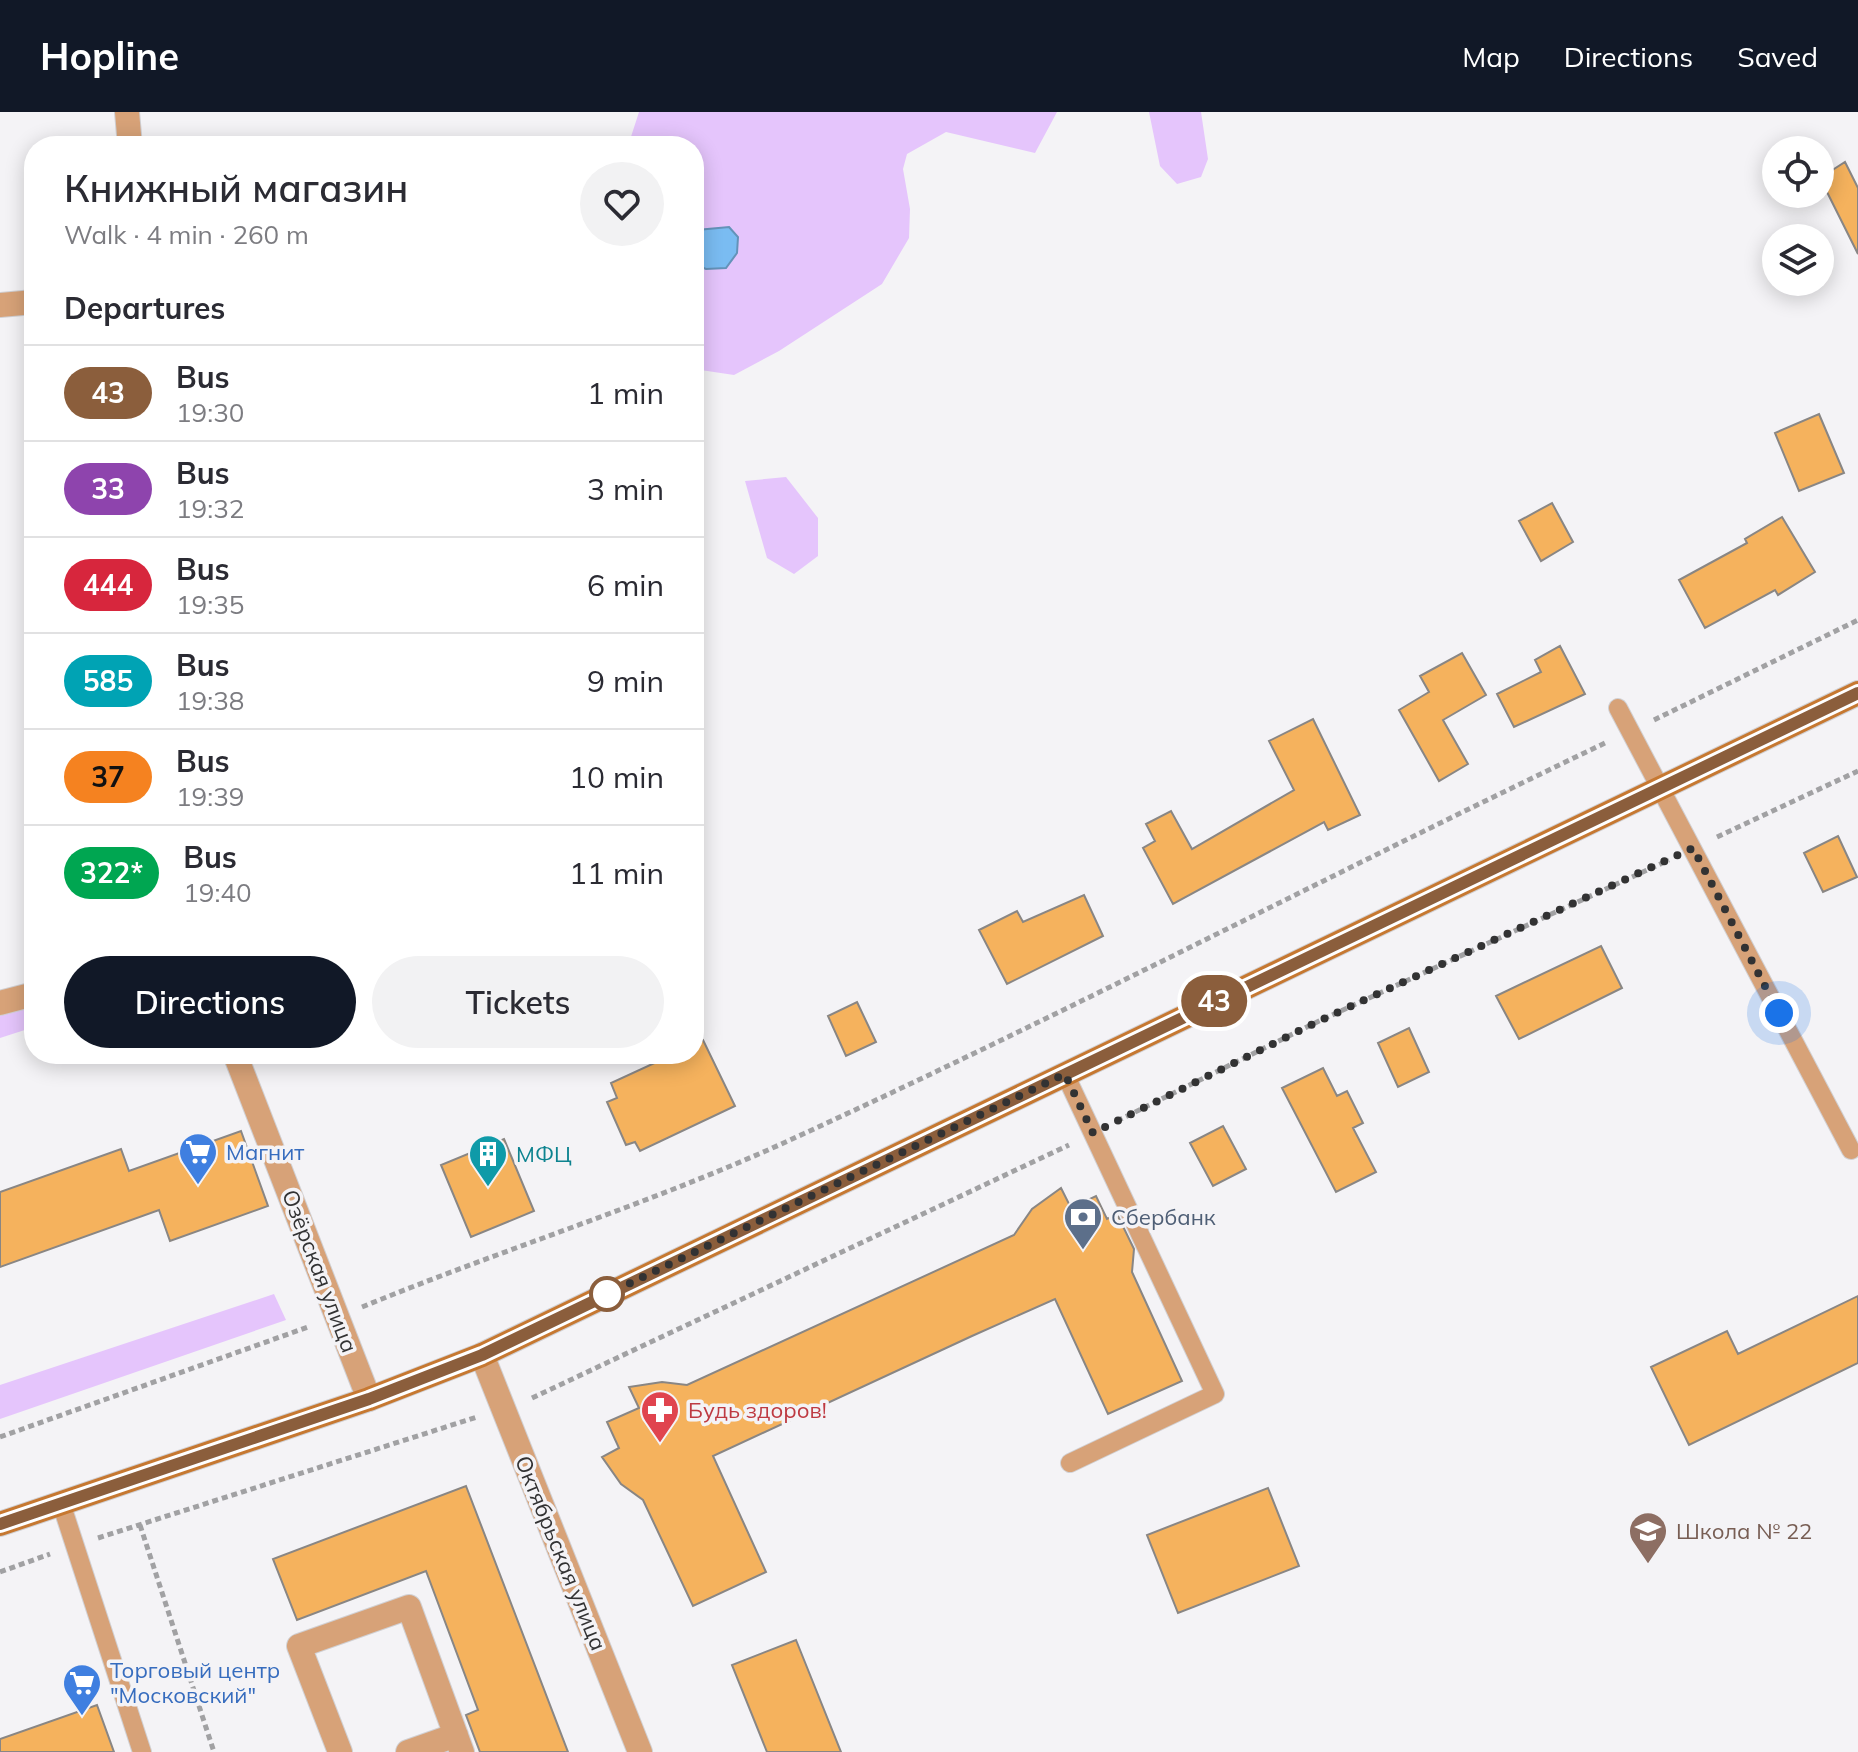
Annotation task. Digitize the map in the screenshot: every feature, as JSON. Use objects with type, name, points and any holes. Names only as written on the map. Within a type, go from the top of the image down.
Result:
[{"type":"main road","points":[[0,1524],[369,1399],[482,1355],[1858,693]]},
{"type":"street","points":[[127,112],[129,136]]},
{"type":"street","points":[[0,305],[24,303]]},
{"type":"street","points":[[0,1003],[24,997]]},
{"type":"street","name":"Озёрская улица","points":[[239,1064],[369,1399]]},
{"type":"street","name":"Октябрьская улица","points":[[482,1355],[640,1752]]},
{"type":"street","points":[[340,1752],[299,1646],[409,1607],[459,1744],[408,1752]]},
{"type":"lane","points":[[1618,708],[1851,1150]]},
{"type":"lane","points":[[1065,1074],[1215,1394],[1070,1463]]},
{"type":"lane","points":[[61,1503],[142,1752]]},
{"type":"path","points":[[0,1437],[337,1317],[447,1272],[587,1223],[801,1136],[1858,620]]},
{"type":"path","points":[[541,1395],[1093,1133],[1319,1021],[1858,771]]},
{"type":"path","points":[[0,1572],[75,1545],[503,1408]]},
{"type":"path","points":[[140,1525],[214,1752]]},
{"type":"shaded area","points":[[639,112],[1057,112],[1035,153],[946,132],[907,154],[903,169],[910,209],[909,238],[882,284],[779,351],[734,375],[704,370],[704,136],[631,136]]},
{"type":"shaded area","points":[[1149,112],[1201,112],[1208,159],[1201,177],[1177,184],[1160,166]]},
{"type":"shaded area","points":[[786,477],[818,518],[818,556],[794,574],[767,558],[745,481]]},
{"type":"shaded area","points":[[24,1007],[24,1030],[0,1038],[0,1014]]},
{"type":"shaded area","points":[[274,1294],[286,1320],[0,1419],[0,1385]]},
{"type":"water","points":[[729,227],[738,237],[737,253],[726,268],[704,268],[704,229]]},
{"type":"building","points":[[1845,162],[1858,188],[1858,254],[1834,206],[1834,169]]},
{"type":"building","points":[[1819,414],[1844,473],[1799,491],[1775,433]]},
{"type":"building","points":[[1552,503],[1573,542],[1541,561],[1519,521]]},
{"type":"building","points":[[1782,517],[1815,572],[1778,595],[1775,590],[1705,628],[1679,580],[1747,543],[1745,539]]},
{"type":"building","points":[[1560,646],[1585,694],[1514,727],[1497,694],[1541,672],[1535,660]]},
{"type":"building","points":[[1462,653],[1486,695],[1443,720],[1468,764],[1439,781],[1399,710],[1429,692],[1420,676]]},
{"type":"building","points":[[1313,719],[1360,815],[1328,830],[1324,822],[1173,904],[1143,848],[1155,841],[1146,824],[1171,811],[1192,849],[1294,790],[1269,741]]},
{"type":"building","points":[[1838,836],[1857,877],[1823,892],[1804,853]]},
{"type":"building","points":[[1084,895],[1103,936],[1007,984],[979,930],[1017,911],[1023,922]]},
{"type":"building","points":[[1601,946],[1622,988],[1519,1039],[1496,996]]},
{"type":"building","points":[[857,1002],[876,1042],[846,1056],[828,1016]]},
{"type":"building","points":[[1409,1028],[1429,1072],[1398,1087],[1378,1043]]},
{"type":"building","points":[[704,1042],[735,1106],[640,1151],[635,1142],[626,1145],[607,1102],[617,1098],[611,1083],[652,1064],[704,1064]]},
{"type":"building","points":[[1323,1068],[1337,1096],[1347,1091],[1363,1123],[1353,1128],[1376,1172],[1336,1192],[1282,1088]]},
{"type":"building","points":[[1223,1126],[1246,1169],[1213,1186],[1190,1143]]},
{"type":"building","points":[[241,1131],[268,1206],[170,1241],[159,1210],[0,1267],[0,1192],[121,1149],[129,1171]]},
{"type":"building","name":"МФЦ","points":[[504,1139],[534,1211],[471,1237],[441,1165]]},
{"type":"building","points":[[1061,1188],[1071,1208],[1096,1196],[1107,1219],[1117,1214],[1134,1249],[1132,1272],[1182,1381],[1108,1414],[1055,1299],[972,1336],[713,1456],[766,1572],[693,1606],[643,1500],[621,1484],[602,1457],[619,1448],[607,1422],[639,1408],[629,1387],[662,1382],[687,1385],[1014,1235],[1032,1209]]},
{"type":"building","points":[[1858,1296],[1858,1363],[1689,1445],[1651,1367],[1727,1331],[1738,1354]]},
{"type":"building","points":[[466,1486],[568,1752],[480,1752],[466,1715],[478,1710],[426,1571],[297,1620],[273,1559]]},
{"type":"building","points":[[1268,1488],[1299,1566],[1178,1613],[1147,1535]]},
{"type":"building","points":[[796,1640],[841,1752],[767,1752],[732,1665]]},
{"type":"building","name":"Торговый центр \"Московский\"","points":[[97,1705],[114,1752],[0,1752],[0,1739]]},
{"type":"bus line","name":"43","points":[[0,1524],[369,1399],[482,1355],[1858,693]]},
{"type":"place","name":"Магнит","points":[[198,1186]]},
{"type":"place","name":"МФЦ","points":[[488,1188]]},
{"type":"place","name":"Сбербанк","points":[[1083,1251]]},
{"type":"place","name":"Будь здоров!","points":[[660,1444]]},
{"type":"place","name":"Школа № 22","points":[[1648,1565]]},
{"type":"place","name":"Торговый центр \"Московский\"","points":[[82,1717]]},
{"type":"route","points":[[607,1294],[599,1298],[1065,1074],[1093,1133],[1319,1021],[1693,848],[1779,1013]]}]
